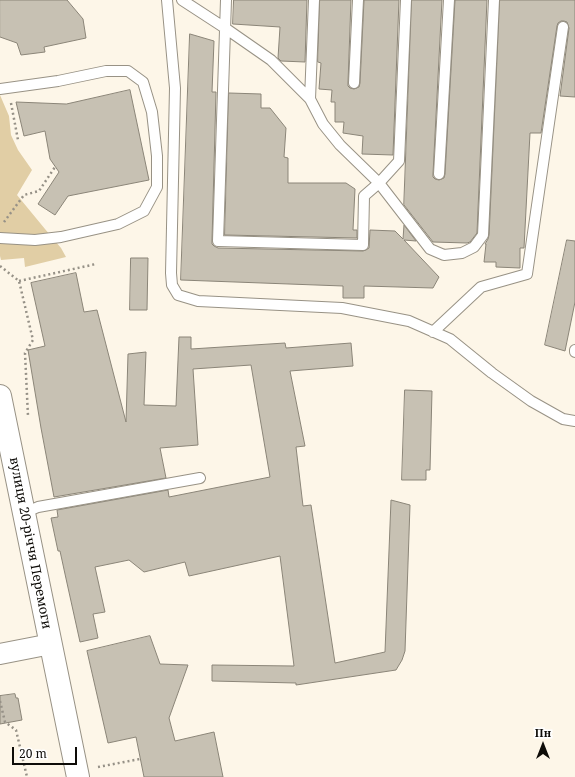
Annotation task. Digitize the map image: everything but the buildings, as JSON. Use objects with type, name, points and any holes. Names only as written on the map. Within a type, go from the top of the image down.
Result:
[{"type":"street","name":"вулиця 20-річчя Перемоги","points":[[0,396],[51,644],[86,772]]},
{"type":"street","name":"вулиця 20-річчя Перемоги","points":[[0,654],[51,644]]},
{"type":"lane","points":[[167,0],[175,88],[171,272],[172,284],[178,295],[198,301],[342,308],[409,321],[450,339],[492,373],[531,401],[563,419],[575,421]]},
{"type":"lane","points":[[182,0],[271,60],[310,99],[323,124],[340,145],[379,183],[430,249],[444,255],[462,253],[474,247],[483,235],[494,0]]},
{"type":"lane","points":[[226,0],[218,241],[363,245],[364,196],[379,183],[399,161],[406,0]]},
{"type":"lane","points":[[310,99],[314,0]]},
{"type":"lane","points":[[354,83],[358,0]]},
{"type":"lane","points":[[440,174],[449,0]]},
{"type":"lane","points":[[433,332],[481,287],[527,274],[563,27]]},
{"type":"lane","points":[[0,238],[35,240],[61,237],[118,224],[144,211],[157,187],[157,156],[152,112],[143,82],[128,72],[106,71],[58,81],[4,89]]},
{"type":"lane","points":[[24,513],[38,507],[200,478]]},
{"type":"path","points":[[4,89],[18,140]]},
{"type":"path","points":[[0,227],[24,195],[39,191],[55,166]]},
{"type":"path","points":[[19,280],[96,264]]},
{"type":"path","points":[[0,266],[19,280],[33,340],[25,353],[28,423]]},
{"type":"path","points":[[0,701],[5,722],[16,730],[27,777]]},
{"type":"path","points":[[86,772],[140,759]]},
{"type":"shaded area","points":[[0,95],[9,116],[11,135],[18,150],[32,170],[17,195],[61,248],[66,257],[25,267],[24,258],[1,260]]}]
